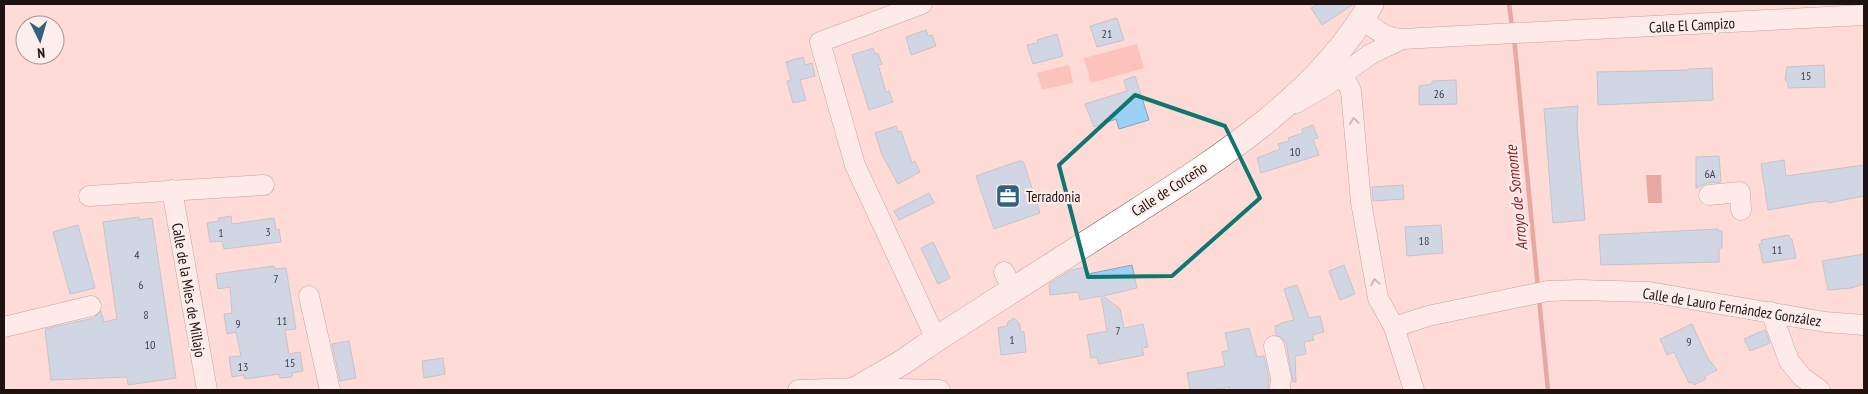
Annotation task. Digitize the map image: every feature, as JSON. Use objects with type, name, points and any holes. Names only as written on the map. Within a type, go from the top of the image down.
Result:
[{"type":"main road","name":"Calle de Corceño","points":[[858,389],[903,362],[936,339],[1008,281],[1194,174],[1276,114],[1292,100],[1344,64],[1361,19]]},
{"type":"main road","name":"Calle de Corceño","points":[[887,389],[903,362]]},
{"type":"street","points":[[922,4],[820,42],[855,165],[936,339]]},
{"type":"street","name":"Calle El Campizo","points":[[1361,19],[1379,33],[1390,38],[1402,39],[1864,15]]},
{"type":"street","name":"Calle El Campizo","points":[[1344,64],[1371,54],[1402,39]]},
{"type":"street","points":[[1344,64],[1351,91],[1362,202],[1378,298],[1394,327],[1414,390]]},
{"type":"street","points":[[89,196],[264,185]]},
{"type":"street","name":"Calle de la Mies de Millajo","points":[[172,190],[207,390]]},
{"type":"street","points":[[1709,195],[1740,192],[1741,210]]},
{"type":"street","name":"Calle de Lauro Fernández González","points":[[1394,327],[1428,316],[1548,290],[1649,292],[1825,322],[1864,325]]},
{"type":"street","points":[[309,296],[330,390]]},
{"type":"street","points":[[4,328],[91,306]]},
{"type":"street","points":[[1771,312],[1789,361],[1802,377],[1820,390]]},
{"type":"street","points":[[1274,346],[1281,378],[1280,390]]},
{"type":"street","points":[[798,390],[940,390]]},
{"type":"highlighted area","points":[[1135,95],[1225,126],[1260,198],[1172,276],[1088,277],[1059,165]]},
{"type":"shaded area","points":[[1137,44],[1144,68],[1091,83],[1084,58]]},
{"type":"shaded area","points":[[1069,65],[1073,83],[1042,90],[1037,73]]},
{"type":"shaded area","points":[[1646,175],[1661,175],[1662,203],[1648,203]]},
{"type":"building","points":[[1318,4],[1354,4],[1322,25],[1311,8]]},
{"type":"building","points":[[1117,18],[1124,40],[1097,47],[1090,26]]},
{"type":"building","points":[[926,30],[928,36],[932,35],[936,46],[911,55],[906,37]]},
{"type":"building","points":[[1057,34],[1063,56],[1033,64],[1027,45],[1038,43],[1037,40]]},
{"type":"building","points":[[873,48],[875,54],[878,53],[882,64],[878,65],[886,92],[889,91],[893,102],[869,110],[852,55]]},
{"type":"building","points":[[803,57],[805,65],[812,63],[815,76],[800,80],[806,100],[793,103],[787,81],[791,80],[786,62]]},
{"type":"building","points":[[1824,65],[1825,87],[1788,88],[1788,83],[1785,80],[1787,67]]},
{"type":"building","points":[[1712,68],[1713,100],[1598,105],[1597,72]]},
{"type":"building","points":[[1135,76],[1149,120],[1119,129],[1116,119],[1094,127],[1085,104],[1127,91],[1124,80]]},
{"type":"building","points":[[1456,80],[1457,104],[1419,105],[1419,86],[1432,84],[1432,81]]},
{"type":"building","points":[[1578,106],[1577,126],[1585,220],[1553,223],[1544,109]]},
{"type":"building","points":[[1313,125],[1318,138],[1313,139],[1319,155],[1261,173],[1257,158],[1280,149],[1278,144],[1289,141],[1288,138],[1303,133],[1302,129]]},
{"type":"building","points":[[896,126],[898,132],[901,131],[912,163],[915,161],[920,172],[898,184],[882,155],[875,133]]},
{"type":"building","points":[[1719,156],[1721,182],[1707,183],[1696,188],[1696,157]]},
{"type":"building","points":[[1784,160],[1786,176],[1864,165],[1864,196],[1828,203],[1828,201],[1814,202],[1768,210],[1761,164]]},
{"type":"building","name":"Terradonia","points":[[1019,161],[1024,163],[1040,213],[994,229],[976,176]]},
{"type":"building","points":[[1403,185],[1404,199],[1373,201],[1372,187]]},
{"type":"building","points":[[929,193],[934,203],[899,220],[894,211]]},
{"type":"building","points":[[231,216],[232,224],[274,218],[276,230],[279,229],[281,242],[224,249],[222,241],[210,242],[207,223]]},
{"type":"building","points":[[139,217],[139,220],[152,218],[176,378],[128,385],[127,377],[51,380],[45,329],[94,318],[101,311],[104,322],[117,319],[103,222]]},
{"type":"building","points":[[78,225],[95,288],[70,294],[53,232]]},
{"type":"building","points":[[1441,225],[1443,253],[1407,256],[1405,227]]},
{"type":"building","points":[[1718,229],[1718,231],[1722,231],[1722,248],[1719,248],[1719,262],[1601,265],[1599,235]]},
{"type":"building","points":[[1789,235],[1790,239],[1792,239],[1796,258],[1763,263],[1759,244],[1762,244],[1761,240]]},
{"type":"building","points":[[933,242],[950,278],[938,284],[921,248]]},
{"type":"building","points":[[1864,254],[1864,284],[1851,288],[1828,290],[1822,261]]},
{"type":"building","points":[[1132,265],[1137,288],[1103,296],[1120,309],[1124,328],[1143,324],[1148,347],[1142,348],[1144,355],[1099,364],[1097,357],[1091,358],[1087,335],[1107,331],[1101,296],[1080,300],[1078,292],[1050,295],[1049,284],[1071,270],[1086,267],[1088,274]]},
{"type":"building","points":[[1344,265],[1355,294],[1340,300],[1329,271]]},
{"type":"building","points":[[274,266],[275,269],[286,268],[296,329],[285,330],[289,354],[300,352],[303,371],[292,373],[292,377],[280,378],[279,374],[245,379],[244,375],[232,377],[229,357],[241,356],[236,332],[227,334],[224,314],[232,313],[230,287],[218,289],[216,274]]},
{"type":"building","points":[[1297,285],[1309,318],[1320,316],[1324,332],[1312,335],[1314,340],[1304,342],[1306,354],[1295,356],[1296,382],[1293,382],[1286,343],[1276,335],[1275,326],[1294,320],[1284,289]]},
{"type":"building","points":[[1014,318],[1019,323],[1021,332],[1024,332],[1026,352],[1001,355],[998,328],[1007,326],[1008,322]]},
{"type":"building","points":[[1692,324],[1707,357],[1717,370],[1705,376],[1706,379],[1694,385],[1692,382],[1689,383],[1674,352],[1667,355],[1660,339]]},
{"type":"building","points":[[1249,328],[1257,357],[1264,356],[1269,379],[1268,390],[1229,390],[1230,387],[1211,390],[1190,390],[1187,373],[1225,366],[1222,352],[1229,350],[1225,333]]},
{"type":"building","points":[[1765,330],[1770,343],[1750,351],[1744,339]]},
{"type":"building","points":[[349,341],[356,378],[340,381],[332,344]]},
{"type":"building","points":[[443,358],[445,374],[424,378],[422,361]]},
{"type":"waterway","name":"Arroyo de Somonte","points":[[1509,4],[1512,27]]},
{"type":"waterway","name":"Arroyo de Somonte","points":[[1514,37],[1538,288]]},
{"type":"waterway","name":"Arroyo de Somonte","points":[[1539,299],[1548,390]]},
{"type":"place","name":"Terradonia","points":[[1008,196]]}]
